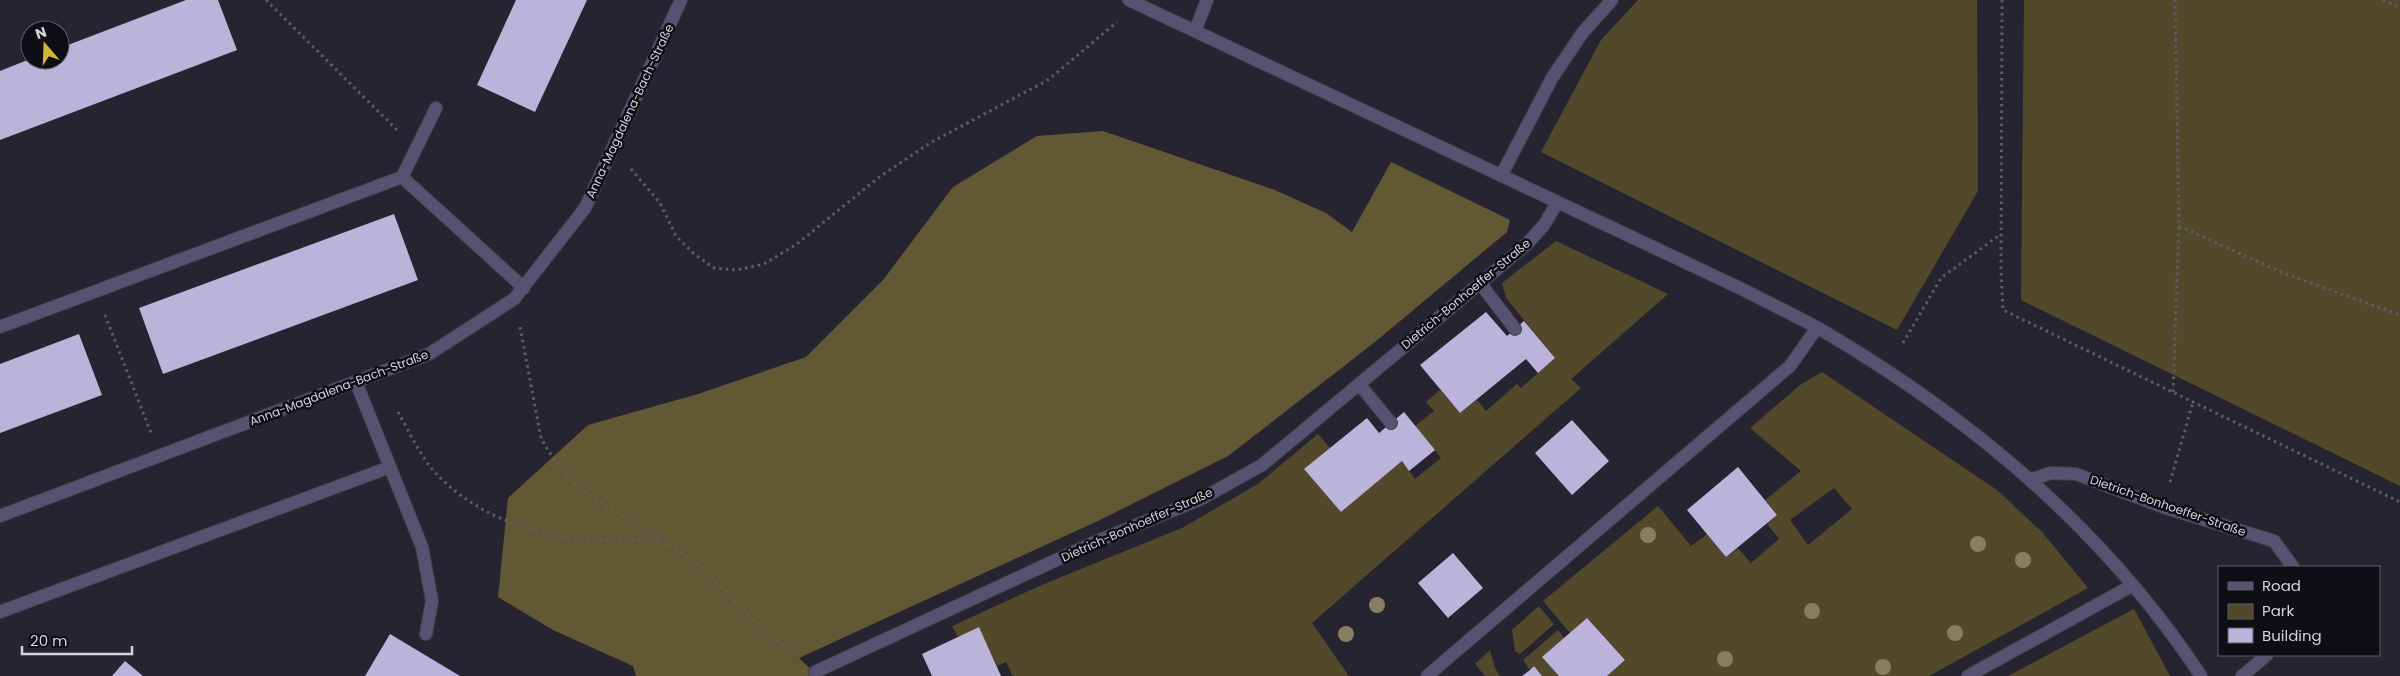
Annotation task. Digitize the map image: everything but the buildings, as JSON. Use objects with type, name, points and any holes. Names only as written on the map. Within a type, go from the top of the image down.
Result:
[{"type":"street","name":"Anna-Magdalena-Bach-Straße","points":[[0,516],[429,354],[514,299],[585,208],[680,0]]},
{"type":"street","points":[[1195,31],[1208,0]]},
{"type":"street","points":[[1501,176],[1552,78],[1583,32],[1612,0]]},
{"type":"street","points":[[1133,2],[1744,290],[1817,328],[1944,410],[2032,479],[2133,585],[2173,634],[2201,676]]},
{"type":"street","points":[[0,327],[402,177],[436,108]]},
{"type":"street","points":[[402,177],[524,288]]},
{"type":"street","name":"Dietrich-Bonhoeffer-Straße","points":[[815,672],[1094,542],[1201,499],[1262,464],[1526,245],[1544,225],[1557,203]]},
{"type":"street","points":[[1480,283],[1515,329]]},
{"type":"street","points":[[1427,676],[1790,366],[1817,328]]},
{"type":"street","points":[[356,382],[422,547],[432,601],[426,634]]},
{"type":"street","points":[[1359,384],[1391,423]]},
{"type":"street","points":[[0,612],[390,467]]},
{"type":"street","name":"Dietrich-Bonhoeffer-Straße","points":[[2032,479],[2051,473],[2076,474],[2163,506],[2274,541],[2292,566]]},
{"type":"street","points":[[1968,676],[2133,585]]},
{"type":"street","points":[[2242,676],[2266,656]]},
{"type":"path","points":[[266,0],[416,149]]},
{"type":"path","points":[[2002,0],[2000,271],[2003,310],[2400,502]]},
{"type":"path","points":[[2173,392],[2179,226],[2175,0]]},
{"type":"path","points":[[2383,0],[2400,8]]},
{"type":"path","points":[[609,155],[631,168],[660,203],[676,236],[693,253],[714,268],[737,270],[764,264],[797,244],[878,178],[930,143],[1048,80],[1091,46],[1133,2]]},
{"type":"path","points":[[2179,226],[2284,273],[2400,315]]},
{"type":"path","points":[[1903,342],[1941,278],[2001,234]]},
{"type":"path","points":[[96,291],[159,456]]},
{"type":"path","points":[[514,299],[541,438],[549,452],[575,484],[590,497],[639,524],[663,543],[683,554],[750,616],[815,672]]},
{"type":"path","points":[[376,375],[431,468],[451,490],[474,504],[515,524],[554,535],[582,540],[638,540],[663,543]]},
{"type":"path","points":[[2163,506],[2193,402]]},
{"type":"green space","points":[[1638,0],[1977,0],[1978,191],[1897,330],[1541,152],[1601,40]]},
{"type":"green space","points":[[2024,0],[2400,0],[2400,486],[2021,300]]},
{"type":"green space","points":[[1556,241],[1668,294],[1571,379],[1581,388],[1312,623],[1349,676],[1013,676],[1006,662],[997,666],[979,628],[958,637],[952,626],[1044,584],[1182,528],[1258,484],[1318,434],[1330,448],[1305,469],[1341,512],[1402,461],[1415,479],[1441,458],[1415,426],[1434,411],[1426,402],[1440,390],[1460,413],[1477,400],[1486,411],[1517,384],[1521,388],[1555,358],[1506,298],[1502,283]]},
{"type":"green space","points":[[1822,372],[1997,490],[2043,533],[2088,588],[1929,676],[1607,676],[1625,660],[1587,618],[1570,633],[1543,601],[1658,506],[1691,546],[1707,534],[1726,557],[1738,548],[1751,563],[1779,539],[1767,524],[1777,515],[1765,500],[1801,471],[1750,428],[1800,385]],"holes":[[[1834,488],[1852,509],[1808,545],[1790,520]]]},
{"type":"green space","points":[[1539,606],[1554,624],[1520,654],[1515,651],[1512,630]]},
{"type":"green space","points":[[2134,609],[2170,676],[2008,676]]},
{"type":"green space","points":[[1558,630],[1564,638],[1543,657],[1559,676],[1542,676],[1534,666],[1530,670],[1523,660]]},
{"type":"green space","points":[[1490,650],[1495,668],[1500,676],[1485,676],[1475,664]]},
{"type":"shaded area","points":[[1103,131],[1275,190],[1326,213],[1352,232],[1391,162],[1510,220],[1507,232],[1375,342],[1228,456],[1100,520],[799,658],[818,676],[636,676],[633,666],[553,630],[498,597],[508,498],[588,425],[698,394],[806,357],[883,280],[953,187],[1037,136]]}]
